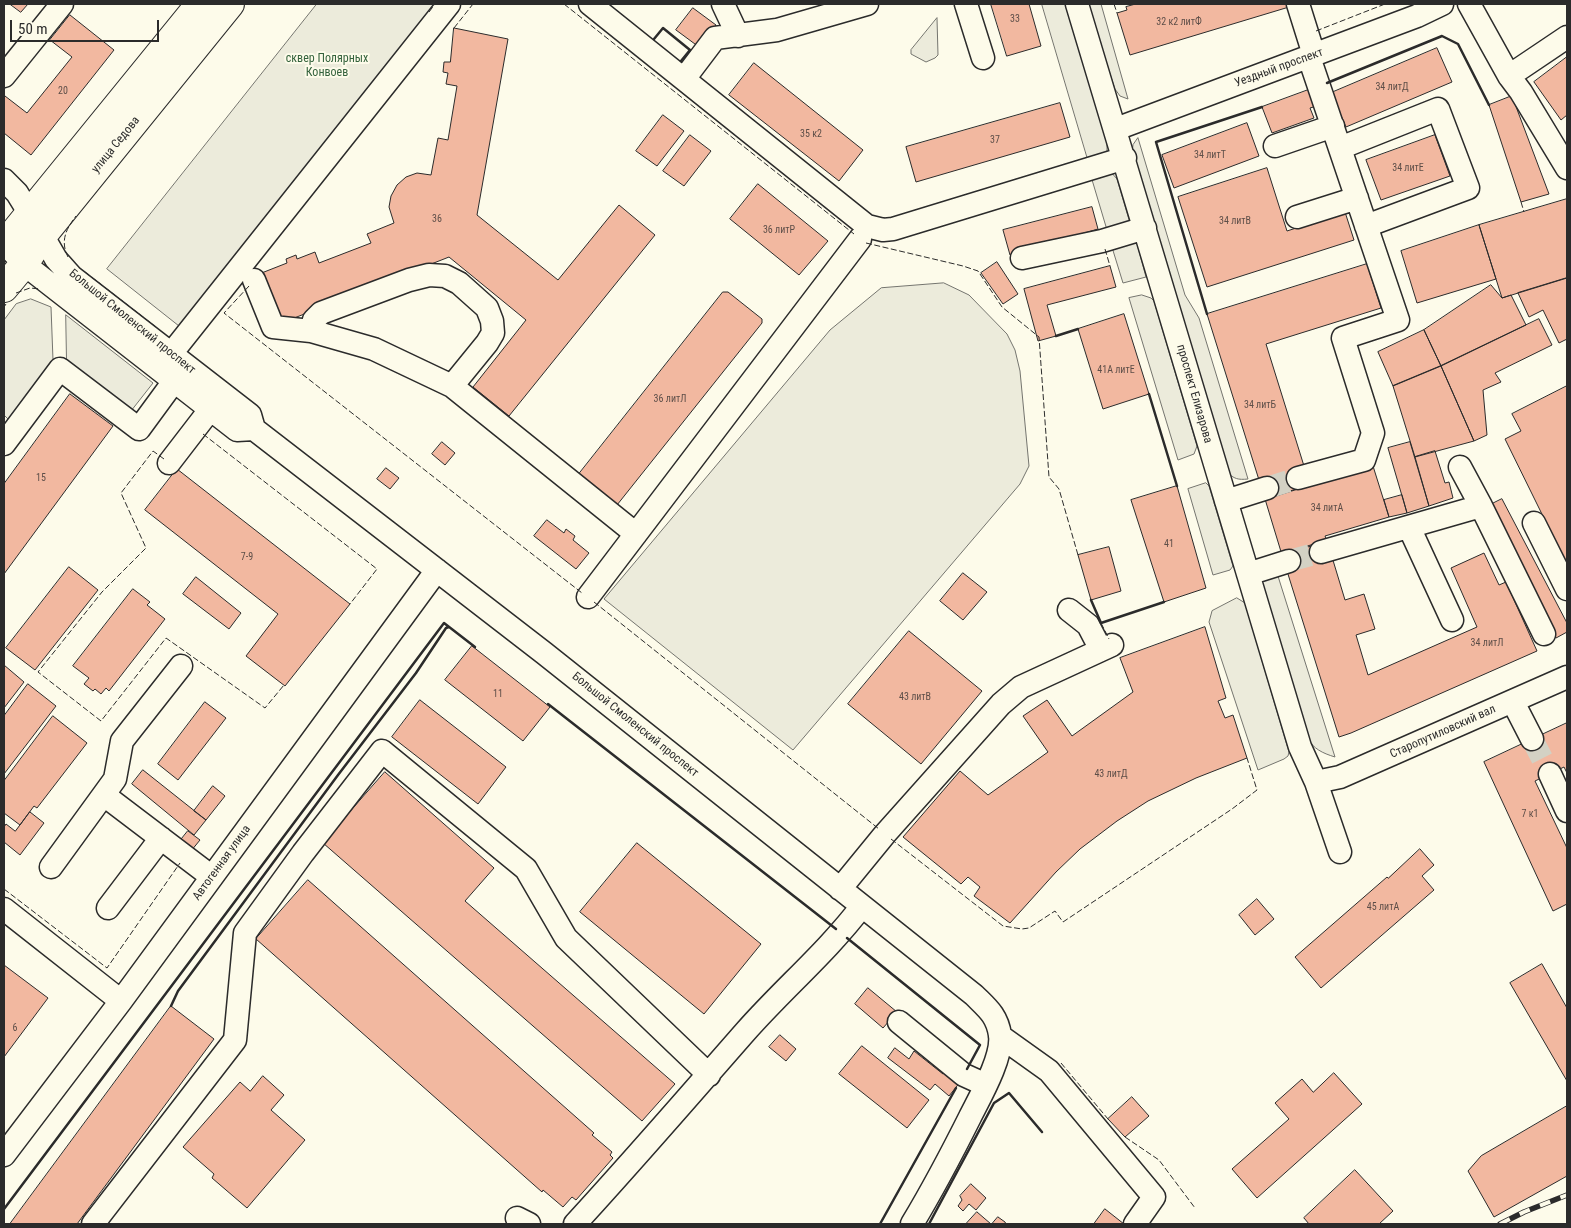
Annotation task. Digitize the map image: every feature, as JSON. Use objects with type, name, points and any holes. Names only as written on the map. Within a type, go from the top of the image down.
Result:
[{"type":"main road","name":"улица Седова","points":[[4,288],[24,264],[37,224],[200,4]]},
{"type":"main road","name":"улица Седова","points":[[4,244],[37,224],[230,4]]},
{"type":"street","points":[[4,76],[62,4]]},
{"type":"street","points":[[4,444],[60,369],[139,428],[173,367],[449,4]]},
{"type":"street","points":[[722,4],[738,36]]},
{"type":"street","points":[[684,79],[715,38],[777,30],[867,4]]},
{"type":"street","points":[[966,4],[983,58]]},
{"type":"street","name":"проспект Елизарова","points":[[1077,4],[1125,158],[1300,747],[1316,782],[1340,852]]},
{"type":"street","points":[[1298,4],[1311,56],[1333,126],[1398,320],[1342,338],[1372,433],[1364,460],[1298,478]]},
{"type":"street","name":"Уездный проспект","points":[[1116,129],[1417,16],[1442,4]]},
{"type":"street","points":[[1469,4],[1509,76],[1521,92],[1567,168]]},
{"type":"street","points":[[605,8],[684,79],[867,226],[883,230],[901,227],[1125,158]]},
{"type":"street","points":[[1509,76],[1567,37]]},
{"type":"street","points":[[1340,148],[1438,109],[1468,188],[1366,226]]},
{"type":"street","points":[[1275,146],[1333,126]]},
{"type":"street","name":"Большой Смоленский проспект","points":[[4,180],[17,193],[56,259],[72,277],[173,367],[216,402],[237,430],[254,428],[862,906],[993,1013],[1000,1036]]},
{"type":"street","points":[[1297,217],[1357,198]]},
{"type":"street","points":[[1022,258],[1102,241],[1145,228]]},
{"type":"street","points":[[588,597],[860,239]]},
{"type":"street","name":"Большой Смоленский проспект","points":[[4,244],[24,264],[173,367]]},
{"type":"street","points":[[311,331],[314,320],[321,313],[409,280],[429,276],[446,276],[459,284],[487,308],[492,321],[493,333],[452,386]]},
{"type":"street","points":[[254,280],[273,327],[311,331],[374,349],[452,386],[636,534]]},
{"type":"street","points":[[169,463],[216,402]]},
{"type":"street","points":[[1460,467],[1544,634]]},
{"type":"street","points":[[1226,501],[1267,488]]},
{"type":"street","points":[[1321,552],[1481,506]]},
{"type":"street","points":[[1534,524],[1567,588]]},
{"type":"street","points":[[1409,527],[1452,620]]},
{"type":"street","points":[[1248,574],[1290,562]]},
{"type":"street","name":"Автогенная улица","points":[[4,1155],[122,1001],[437,570]]},
{"type":"street","points":[[840,889],[885,834],[1002,704],[1021,687],[1107,648],[1088,625],[1069,610]]},
{"type":"street","points":[[51,867],[115,779],[122,741],[182,666]]},
{"type":"street","name":"Старопутиловский вал","points":[[1316,782],[1340,777],[1567,677]]},
{"type":"street","points":[[1513,702],[1532,739]]},
{"type":"street","points":[[93,1224],[235,1040],[245,932],[382,751],[526,869],[566,938],[709,1075]]},
{"type":"street","points":[[1550,774],[1567,812]]},
{"type":"street","points":[[104,795],[212,877]]},
{"type":"street","points":[[108,908],[161,838]]},
{"type":"street","points":[[575,1224],[748,1030],[841,934],[862,906]]},
{"type":"street","points":[[4,908],[122,1001]]},
{"type":"street","points":[[899,1022],[964,1075],[986,1085]]},
{"type":"street","points":[[912,1224],[942,1174],[986,1085],[996,1059],[1000,1036],[1049,1071],[1154,1197],[1135,1224]]},
{"type":"green space","name":"сквер Полярных Конвоев","points":[[317,4],[435,4],[179,326],[107,269]]},
{"type":"green space","points":[[1042,4],[1065,4],[1107,143],[1107,152],[1089,163]]},
{"type":"green space","points":[[1088,4],[1101,4],[1128,99],[1120,96],[1115,89]]},
{"type":"green space","points":[[937,18],[938,55],[926,62],[911,54],[911,50]]},
{"type":"green space","points":[[1138,138],[1185,295],[1199,318],[1248,479],[1236,478],[1227,472],[1132,153],[1133,145]]},
{"type":"green space","points":[[1110,171],[1117,179],[1130,223],[1107,230],[1090,173]]},
{"type":"green space","points":[[1135,236],[1146,277],[1123,283],[1111,244]]},
{"type":"green space","points":[[944,283],[969,295],[1007,334],[1015,350],[1020,371],[1029,466],[1020,484],[793,750],[604,599],[830,330],[881,288]]},
{"type":"green space","points":[[1142,295],[1154,301],[1197,446],[1194,454],[1178,460],[1129,298]]},
{"type":"green space","points":[[31,299],[51,307],[53,360],[9,420],[4,415],[4,320],[16,304]]},
{"type":"green space","points":[[66,315],[153,383],[131,411],[67,369]]},
{"type":"green space","points":[[1206,483],[1209,486],[1233,566],[1230,570],[1213,575],[1188,489]]},
{"type":"green space","points":[[1277,573],[1335,757],[1319,750],[1307,738],[1262,588],[1262,581]]},
{"type":"green space","points":[[1237,598],[1245,603],[1289,752],[1288,756],[1284,759],[1258,770],[1209,622],[1212,611]]},
{"type":"building","points":[[10,4],[28,4],[21,12]]},
{"type":"building","points":[[991,4],[1029,4],[1041,46],[1007,56]]},
{"type":"building","points":[[1136,4],[1288,4],[1289,7],[1130,55],[1117,13],[1127,10],[1126,7]]},
{"type":"building","points":[[693,8],[716,25],[699,47],[676,30]]},
{"type":"building","points":[[70,15],[114,50],[31,155],[4,133],[4,98],[5,96],[27,113],[72,57],[50,40]]},
{"type":"building","points":[[454,28],[508,39],[477,215],[558,280],[619,205],[655,235],[509,416],[473,387],[526,320],[449,257],[279,324],[259,274],[287,263],[286,259],[296,255],[297,259],[315,252],[319,263],[371,243],[367,234],[394,223],[389,207],[391,196],[397,185],[406,177],[417,173],[431,175],[438,138],[448,140],[457,86],[446,84],[448,73],[443,72],[444,62],[450,62]]},
{"type":"building","points":[[1437,48],[1452,82],[1346,127],[1331,93]]},
{"type":"building","points":[[1567,57],[1567,115],[1561,120],[1534,82]]},
{"type":"building","points":[[754,63],[863,150],[839,181],[729,95]]},
{"type":"building","points":[[1311,89],[1317,106],[1310,108],[1314,118],[1272,133],[1262,107]]},
{"type":"building","points":[[1512,96],[1549,194],[1521,202],[1489,105]]},
{"type":"building","points":[[1060,103],[1070,137],[916,182],[906,147]]},
{"type":"building","points":[[663,115],[684,131],[657,166],[636,151]]},
{"type":"building","points":[[1247,123],[1259,156],[1174,188],[1162,155]]},
{"type":"building","points":[[690,135],[711,151],[684,186],[663,171]]},
{"type":"building","points":[[1435,135],[1450,176],[1381,200],[1366,160]]},
{"type":"building","points":[[1267,168],[1287,231],[1345,212],[1354,240],[1207,287],[1178,197]]},
{"type":"building","points":[[758,184],[828,241],[799,275],[730,219]]},
{"type":"building","points":[[1567,199],[1567,278],[1502,298],[1479,225]]},
{"type":"building","points":[[1092,207],[1098,229],[1010,255],[1003,230]]},
{"type":"building","points":[[1479,225],[1496,279],[1417,303],[1401,251]]},
{"type":"building","points":[[997,262],[1018,294],[1003,304],[981,273]]},
{"type":"building","points":[[1367,264],[1381,308],[1266,344],[1304,466],[1301,488],[1270,498],[1259,480],[1207,314]]},
{"type":"building","points":[[1110,266],[1116,287],[1047,305],[1056,336],[1038,341],[1024,289]]},
{"type":"building","points":[[1567,278],[1567,339],[1559,343],[1543,310],[1529,317],[1518,293]]},
{"type":"building","points":[[1491,285],[1502,298],[1511,295],[1526,325],[1441,366],[1424,330]]},
{"type":"building","points":[[723,292],[728,292],[762,319],[762,323],[617,505],[579,474]]},
{"type":"building","points":[[1124,314],[1149,394],[1103,409],[1078,329]]},
{"type":"building","points":[[1539,319],[1552,345],[1495,373],[1501,382],[1483,390],[1487,435],[1474,441],[1441,366]]},
{"type":"building","points":[[1424,330],[1441,366],[1393,386],[1378,352]]},
{"type":"building","points":[[1441,366],[1474,441],[1415,457],[1393,386]]},
{"type":"building","points":[[1567,386],[1567,565],[1505,439],[1521,431],[1512,414]]},
{"type":"building","points":[[70,394],[113,426],[4,574],[4,484]]},
{"type":"building","points":[[442,442],[455,453],[445,465],[432,454]]},
{"type":"building","points":[[1410,442],[1429,506],[1407,513],[1388,448]]},
{"type":"building","points":[[1435,451],[1445,483],[1449,482],[1453,498],[1429,506],[1415,457]]},
{"type":"building","points":[[1373,466],[1389,517],[1325,536],[1327,541],[1282,555],[1265,499]]},
{"type":"building","points":[[386,468],[399,478],[390,489],[377,479]]},
{"type":"building","points":[[177,469],[350,604],[285,686],[246,656],[278,614],[145,510]]},
{"type":"building","points":[[1177,486],[1206,588],[1164,602],[1131,500]]},
{"type":"building","points":[[1402,495],[1407,513],[1389,517],[1384,500]]},
{"type":"building","points":[[1502,499],[1567,623],[1567,632],[1556,638],[1486,507]]},
{"type":"building","points":[[547,520],[564,533],[566,529],[575,536],[573,540],[589,553],[576,569],[534,536]]},
{"type":"building","points":[[1318,543],[1332,557],[1345,600],[1364,594],[1375,629],[1356,635],[1368,675],[1477,627],[1451,568],[1484,553],[1499,585],[1506,582],[1537,651],[1339,737],[1287,571],[1287,553]]},
{"type":"building","points":[[1109,547],[1121,591],[1091,600],[1078,555]]},
{"type":"building","points":[[69,567],[98,590],[35,670],[6,648]]},
{"type":"building","points":[[963,573],[987,592],[963,620],[940,601]]},
{"type":"building","points":[[196,577],[241,613],[229,629],[183,594]]},
{"type":"building","points":[[133,589],[150,602],[147,605],[165,619],[109,691],[106,688],[101,694],[84,684],[89,678],[73,666]]},
{"type":"building","points":[[1205,627],[1226,698],[1218,701],[1225,718],[1233,715],[1247,758],[1196,778],[1148,801],[1117,821],[1080,849],[1056,872],[1010,923],[974,896],[980,887],[968,877],[961,884],[903,837],[960,771],[988,795],[1048,752],[1023,716],[1047,700],[1072,736],[1133,692],[1120,658]]},
{"type":"building","points":[[909,631],[982,691],[921,764],[848,704]]},
{"type":"building","points":[[472,646],[550,707],[523,741],[445,680]]},
{"type":"building","points":[[4,665],[24,682],[4,708]]},
{"type":"building","points":[[28,684],[56,706],[4,774],[4,716]]},
{"type":"building","points":[[420,700],[506,767],[478,804],[392,737]]},
{"type":"building","points":[[205,702],[226,718],[178,780],[158,764]]},
{"type":"building","points":[[53,716],[87,743],[37,808],[34,806],[20,825],[4,813],[4,781]]},
{"type":"building","points":[[1567,723],[1567,773],[1564,767],[1535,781],[1567,848],[1567,904],[1553,911],[1484,762]]},
{"type":"building","points":[[143,770],[206,820],[194,835],[132,784]]},
{"type":"building","points":[[385,772],[494,868],[465,901],[675,1084],[642,1121],[323,843]]},
{"type":"building","points":[[213,786],[225,796],[206,820],[194,811]]},
{"type":"building","points":[[30,812],[44,823],[20,855],[4,842],[4,827],[6,824],[15,831]]},
{"type":"building","points":[[188,831],[200,840],[191,851],[180,841]]},
{"type":"building","points":[[637,843],[761,944],[704,1014],[580,912]]},
{"type":"building","points":[[1420,849],[1434,865],[1422,876],[1434,890],[1321,988],[1295,957]]},
{"type":"building","points":[[308,880],[594,1133],[592,1135],[612,1152],[610,1155],[613,1158],[576,1200],[572,1197],[563,1207],[543,1190],[542,1192],[256,939]]},
{"type":"building","points":[[1257,899],[1274,919],[1255,935],[1239,915]]},
{"type":"building","points":[[1542,964],[1567,1008],[1567,1081],[1510,983]]},
{"type":"building","points":[[4,965],[48,998],[4,1057]]},
{"type":"building","points":[[868,988],[897,1012],[883,1028],[855,1004]]},
{"type":"building","points":[[171,1006],[214,1039],[77,1224],[10,1224]]},
{"type":"building","points":[[780,1035],[796,1049],[786,1061],[769,1047]]},
{"type":"building","points":[[862,1046],[929,1100],[907,1128],[839,1074]]},
{"type":"building","points":[[895,1048],[909,1059],[914,1051],[943,1074],[946,1069],[961,1081],[949,1096],[935,1084],[930,1090],[888,1058]]},
{"type":"building","points":[[1334,1073],[1362,1104],[1257,1198],[1232,1169],[1289,1119],[1275,1103],[1302,1079],[1313,1092]]},
{"type":"building","points":[[263,1076],[284,1095],[271,1110],[305,1140],[247,1208],[212,1178],[214,1174],[183,1147],[240,1082],[250,1091]]},
{"type":"building","points":[[1132,1097],[1149,1116],[1125,1137],[1108,1119]]},
{"type":"building","points":[[1567,1106],[1567,1176],[1494,1217],[1468,1171],[1481,1156]]},
{"type":"building","points":[[1355,1170],[1393,1211],[1379,1224],[1309,1224],[1304,1218]]},
{"type":"building","points":[[971,1184],[986,1198],[976,1210],[969,1204],[963,1211],[958,1206],[962,1200],[960,1196]]},
{"type":"building","points":[[1105,1209],[1124,1224],[1094,1224]]},
{"type":"building","points":[[977,1212],[991,1224],[966,1224]]},
{"type":"building","points":[[998,1217],[1005,1222],[1006,1224],[992,1224]]},
{"type":"tunnel","points":[[1267,488],[1298,478]]},
{"type":"tunnel","points":[[1289,561],[1321,552]]},
{"type":"tunnel","points":[[1532,739],[1550,774]]},
{"type":"railway","points":[[1500,1224],[1567,1195]]},
{"type":"fence","points":[[429,12],[435,4]]},
{"type":"fence","points":[[454,28],[473,4]]},
{"type":"fence","points":[[564,4],[854,234]]},
{"type":"fence","points":[[1114,4],[1117,13]]},
{"type":"fence","points":[[1316,31],[1385,4]]},
{"type":"fence","points":[[1521,202],[1524,212]]},
{"type":"fence","points":[[68,257],[64,240],[69,226],[76,216]]},
{"type":"fence","points":[[866,243],[978,271],[1002,307],[1039,337],[1049,477],[1059,489],[1078,555]]},
{"type":"fence","points":[[1105,249],[1110,266]]},
{"type":"fence","points":[[85,272],[156,327]]},
{"type":"fence","points":[[249,286],[224,313],[582,593]]},
{"type":"fence","points":[[16,293],[30,288],[40,289]]},
{"type":"fence","points":[[203,434],[377,569],[350,604]]},
{"type":"fence","points":[[164,459],[153,451],[121,493],[146,548],[102,592],[38,672],[101,721],[166,638],[265,708],[284,685]]},
{"type":"fence","points":[[594,602],[879,829]]},
{"type":"fence","points":[[1101,623],[1109,639]]},
{"type":"fence","points":[[891,839],[1003,926],[1022,929],[1029,928],[1055,911],[1063,922],[1232,809],[1257,790],[1247,758]]},
{"type":"fence","points":[[4,889],[107,968],[180,863]]},
{"type":"fence","points":[[1061,1063],[1108,1119]]},
{"type":"fence","points":[[1125,1137],[1159,1160],[1195,1208]]},
{"type":"wall","points":[[654,39],[663,28],[690,50],[681,61]]},
{"type":"wall","points":[[1327,83],[1442,36],[1458,44],[1489,105]]},
{"type":"wall","points":[[1207,314],[1156,142],[1262,107]]},
{"type":"wall","points":[[1056,336],[1078,329]]},
{"type":"wall","points":[[1149,394],[1177,486]]},
{"type":"wall","points":[[1091,600],[1101,623],[1164,602]]},
{"type":"wall","points":[[4,1209],[444,623],[475,647]]},
{"type":"wall","points":[[171,1006],[178,991],[416,673],[446,628],[449,627]]},
{"type":"wall","points":[[548,704],[836,929]]},
{"type":"wall","points":[[847,938],[980,1045],[967,1069]]},
{"type":"wall","points":[[880,1224],[956,1088]]},
{"type":"wall","points":[[929,1224],[994,1103],[1009,1093],[1042,1132]]}]
